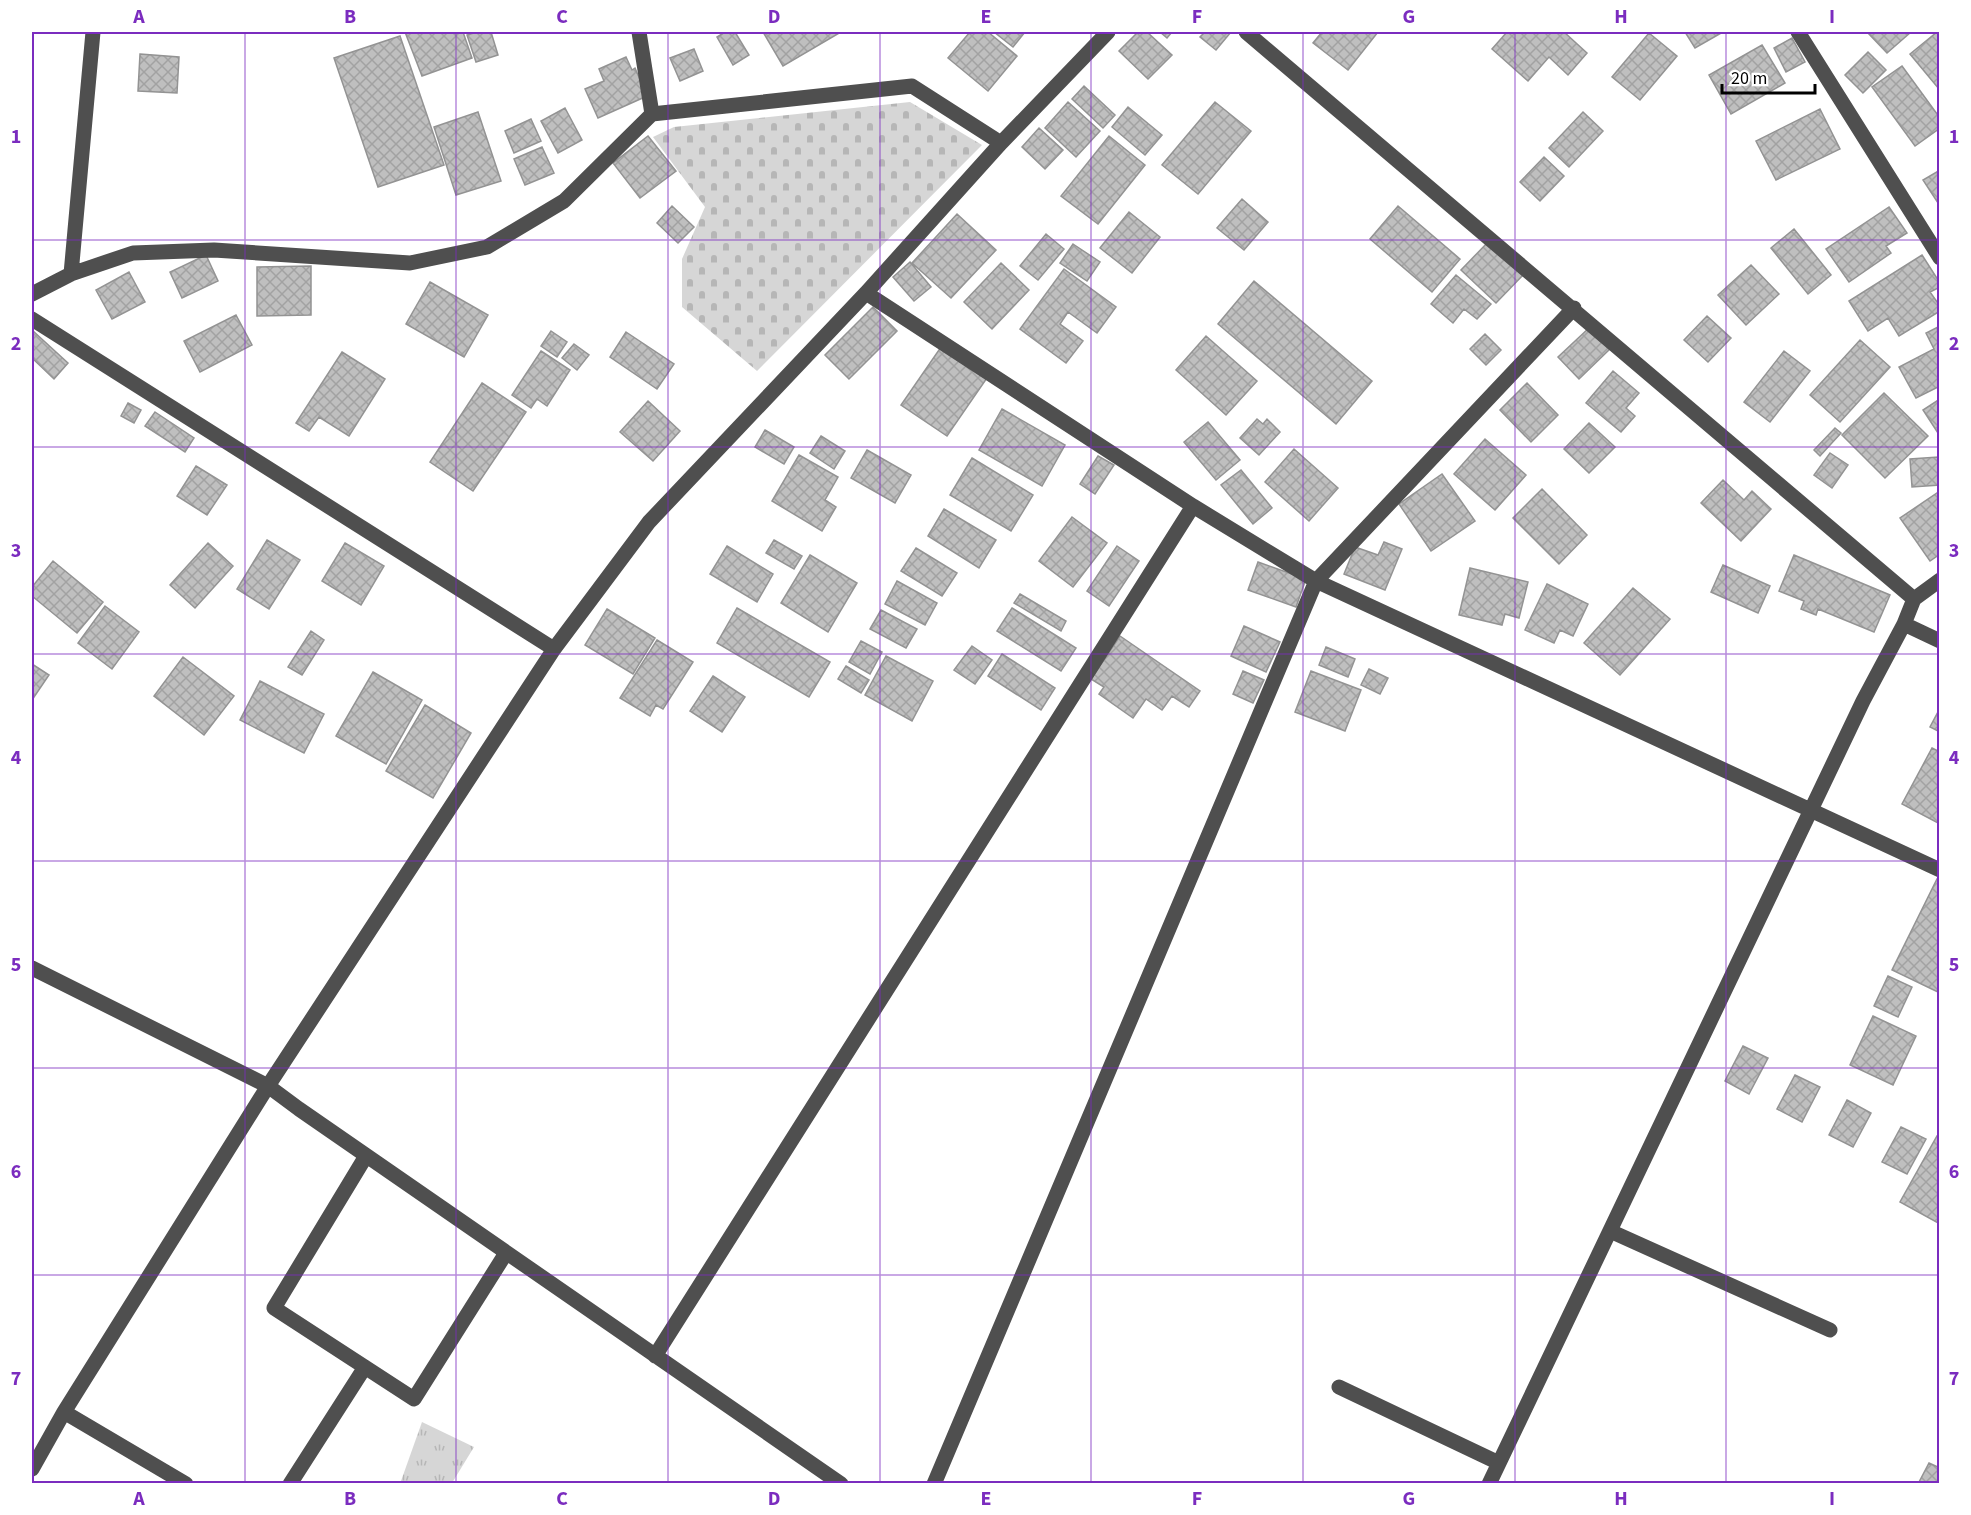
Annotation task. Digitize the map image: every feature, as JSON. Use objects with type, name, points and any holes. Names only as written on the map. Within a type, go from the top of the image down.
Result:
[{"type":"street","points":[[71,274],[93,32]]},
{"type":"street","points":[[639,32],[652,114]]},
{"type":"street","points":[[32,1469],[64,1412],[268,1086],[554,649],[649,522],[866,293],[1001,143],[1108,32]]},
{"type":"street","points":[[1246,32],[1574,308],[1914,599]]},
{"type":"street","points":[[1798,32],[1940,258]]},
{"type":"street","points":[[32,294],[71,274],[133,253],[214,250],[411,263],[487,247],[564,201],[652,114],[912,86],[1001,143]]},
{"type":"street","points":[[866,293],[1193,506],[1316,581],[1940,870]]},
{"type":"street","points":[[934,1484],[1316,581],[1574,308]]},
{"type":"street","points":[[32,319],[554,649]]},
{"type":"street","points":[[655,1356],[1193,506]]},
{"type":"street","points":[[1489,1484],[1863,701],[1904,624],[1914,599],[1940,580]]},
{"type":"street","points":[[1904,624],[1940,640]]},
{"type":"street","points":[[32,968],[268,1086],[841,1484]]},
{"type":"street","points":[[366,1156],[274,1308],[414,1400],[506,1253]]},
{"type":"street","points":[[1610,1231],[1830,1330]]},
{"type":"street","points":[[290,1484],[365,1367]]},
{"type":"street","points":[[1339,1387],[1499,1463]]},
{"type":"street","points":[[64,1412],[186,1484]]},
{"type":"green space","points":[[910,102],[982,145],[757,371],[682,307],[682,259],[705,207],[653,137],[674,127]]},
{"type":"green space","points":[[422,1422],[474,1447],[452,1483],[406,1483],[401,1481]]},
{"type":"building","points":[[405,32],[463,32],[472,58],[422,76]]},
{"type":"building","points":[[491,32],[498,55],[476,62],[467,35]]},
{"type":"building","points":[[725,32],[735,32],[749,55],[733,65],[717,37]]},
{"type":"building","points":[[763,32],[841,32],[783,66]]},
{"type":"building","points":[[970,32],[988,32],[1017,56],[988,91],[948,58]]},
{"type":"building","points":[[994,32],[1025,32],[1013,47]]},
{"type":"building","points":[[1138,32],[1147,32],[1172,55],[1148,79],[1119,51]]},
{"type":"building","points":[[1160,32],[1172,32],[1167,38]]},
{"type":"building","points":[[1205,32],[1231,32],[1216,50],[1200,37]]},
{"type":"building","points":[[1322,32],[1378,32],[1348,70],[1313,43]]},
{"type":"building","points":[[1507,32],[1564,32],[1587,53],[1568,75],[1549,57],[1528,81],[1492,49]]},
{"type":"building","points":[[1685,32],[1723,32],[1695,48]]},
{"type":"building","points":[[1867,32],[1911,32],[1887,53]]},
{"type":"building","points":[[1940,32],[1939,89],[1910,54]]},
{"type":"building","points":[[1649,33],[1677,56],[1640,100],[1612,77]]},
{"type":"building","points":[[400,36],[444,165],[378,187],[334,58]]},
{"type":"building","points":[[1792,38],[1805,62],[1786,72],[1774,48]]},
{"type":"building","points":[[1762,45],[1785,83],[1731,114],[1709,75]]},
{"type":"building","points":[[694,49],[703,71],[680,81],[670,58]]},
{"type":"building","points":[[1868,52],[1886,70],[1863,93],[1845,75]]},
{"type":"building","points":[[140,54],[179,57],[177,93],[138,91]]},
{"type":"building","points":[[626,57],[632,70],[635,68],[647,96],[598,118],[585,89],[604,81],[599,69]]},
{"type":"building","points":[[1902,66],[1940,118],[1940,128],[1915,146],[1872,87]]},
{"type":"building","points":[[1084,86],[1115,115],[1103,128],[1072,99]]},
{"type":"building","points":[[1068,102],[1100,131],[1076,157],[1045,128]]},
{"type":"building","points":[[1215,102],[1251,131],[1198,194],[1162,165]]},
{"type":"building","points":[[1128,107],[1162,135],[1145,155],[1112,127]]},
{"type":"building","points":[[565,108],[582,140],[558,153],[541,121]]},
{"type":"building","points":[[1820,109],[1840,149],[1776,180],[1756,141]]},
{"type":"building","points":[[478,112],[501,181],[456,195],[434,127]]},
{"type":"building","points":[[1583,112],[1603,131],[1569,167],[1549,148]]},
{"type":"building","points":[[531,119],[541,141],[514,153],[505,131]]},
{"type":"building","points":[[1039,128],[1063,150],[1045,169],[1022,147]]},
{"type":"building","points":[[648,136],[676,171],[640,198],[613,163]]},
{"type":"building","points":[[1109,136],[1145,165],[1098,224],[1061,196]]},
{"type":"building","points":[[542,147],[554,173],[525,185],[514,159]]},
{"type":"building","points":[[1544,157],[1564,176],[1540,201],[1520,182]]},
{"type":"building","points":[[1940,170],[1940,206],[1923,180]]},
{"type":"building","points":[[1242,199],[1268,222],[1244,250],[1217,228]]},
{"type":"building","points":[[672,206],[694,227],[678,243],[657,223]]},
{"type":"building","points":[[1398,206],[1460,259],[1432,292],[1370,239]]},
{"type":"building","points":[[1889,207],[1907,233],[1886,246],[1891,253],[1849,282],[1826,249]]},
{"type":"building","points":[[1129,212],[1160,237],[1132,273],[1100,248]]},
{"type":"building","points":[[957,214],[996,250],[951,298],[912,263]]},
{"type":"building","points":[[1794,229],[1831,275],[1808,294],[1771,248]]},
{"type":"building","points":[[1046,234],[1064,249],[1038,280],[1020,266]]},
{"type":"building","points":[[1489,241],[1524,274],[1496,303],[1461,270]]},
{"type":"building","points":[[1073,244],[1100,262],[1087,281],[1060,263]]},
{"type":"building","points":[[206,255],[218,281],[182,298],[170,272]]},
{"type":"building","points":[[1922,255],[1940,283],[1940,287],[1930,292],[1940,306],[1940,311],[1899,336],[1888,318],[1868,331],[1849,301]]},
{"type":"building","points":[[910,262],[931,287],[914,301],[893,277]]},
{"type":"building","points":[[1001,263],[1029,290],[992,329],[964,302]]},
{"type":"building","points":[[1751,265],[1779,294],[1746,325],[1718,295]]},
{"type":"building","points":[[311,266],[311,315],[257,316],[257,267]]},
{"type":"building","points":[[1064,269],[1116,307],[1097,333],[1068,312],[1060,324],[1083,341],[1066,363],[1020,329]]},
{"type":"building","points":[[129,272],[145,302],[112,319],[96,290]]},
{"type":"building","points":[[1456,275],[1491,304],[1477,319],[1464,309],[1453,323],[1431,304]]},
{"type":"building","points":[[1254,281],[1372,381],[1336,424],[1218,324]]},
{"type":"building","points":[[430,282],[488,315],[464,357],[406,324]]},
{"type":"building","points":[[873,307],[897,331],[849,379],[825,355]]},
{"type":"building","points":[[236,315],[252,345],[200,372],[184,341]]},
{"type":"building","points":[[1707,316],[1731,338],[1708,362],[1684,340]]},
{"type":"building","points":[[1940,326],[1940,386],[1916,398],[1899,367],[1934,349],[1926,333]]},
{"type":"building","points":[[1590,327],[1611,348],[1579,379],[1558,357]]},
{"type":"building","points":[[32,330],[68,363],[54,379],[32,358]]},
{"type":"building","points":[[551,331],[567,342],[557,357],[541,346]]},
{"type":"building","points":[[626,332],[674,364],[657,389],[610,357]]},
{"type":"building","points":[[1485,334],[1501,350],[1486,365],[1470,349]]},
{"type":"building","points":[[1206,336],[1257,381],[1226,415],[1176,370]]},
{"type":"building","points":[[1860,340],[1890,367],[1840,422],[1810,395]]},
{"type":"building","points":[[574,344],[589,355],[577,370],[562,358]]},
{"type":"building","points":[[941,347],[987,378],[947,436],[901,405]]},
{"type":"building","points":[[541,351],[570,370],[547,406],[537,399],[531,408],[512,395]]},
{"type":"building","points":[[1784,351],[1810,371],[1770,422],[1744,402]]},
{"type":"building","points":[[342,352],[385,379],[349,436],[319,417],[309,431],[296,423]]},
{"type":"building","points":[[1613,371],[1639,393],[1626,408],[1635,416],[1621,432],[1586,403]]},
{"type":"building","points":[[482,383],[526,412],[473,491],[430,462]]},
{"type":"building","points":[[1527,383],[1558,415],[1531,442],[1500,410]]},
{"type":"building","points":[[1884,393],[1928,436],[1885,478],[1842,435]]},
{"type":"building","points":[[1940,399],[1940,431],[1938,433],[1923,410]]},
{"type":"building","points":[[648,401],[680,431],[653,461],[620,432]]},
{"type":"building","points":[[128,403],[141,410],[134,423],[121,416]]},
{"type":"building","points":[[1002,409],[1065,445],[1042,486],[979,450]]},
{"type":"building","points":[[155,412],[194,438],[185,452],[145,426]]},
{"type":"building","points":[[1257,419],[1263,424],[1267,419],[1280,432],[1259,455],[1240,438]]},
{"type":"building","points":[[1208,422],[1240,460],[1216,480],[1184,442]]},
{"type":"building","points":[[1589,423],[1615,447],[1589,473],[1564,449]]},
{"type":"building","points":[[1835,428],[1841,433],[1820,456],[1814,450]]},
{"type":"building","points":[[765,430],[794,447],[784,464],[755,447]]},
{"type":"building","points":[[821,436],[845,451],[834,469],[810,453]]},
{"type":"building","points":[[1485,439],[1526,475],[1495,510],[1454,474]]},
{"type":"building","points":[[1294,449],[1338,488],[1309,521],[1265,482]]},
{"type":"building","points":[[867,450],[911,475],[895,503],[851,478]]},
{"type":"building","points":[[1830,453],[1848,465],[1832,488],[1814,475]]},
{"type":"building","points":[[799,455],[838,477],[825,500],[836,507],[822,531],[772,501]]},
{"type":"building","points":[[1098,456],[1114,465],[1095,494],[1080,484]]},
{"type":"building","points":[[1938,457],[1940,485],[1912,487],[1910,459]]},
{"type":"building","points":[[972,458],[1033,495],[1011,531],[950,495]]},
{"type":"building","points":[[196,466],[227,485],[207,515],[177,496]]},
{"type":"building","points":[[1241,470],[1272,508],[1253,524],[1221,485]]},
{"type":"building","points":[[1442,474],[1475,521],[1431,551],[1399,504]]},
{"type":"building","points":[[1723,480],[1744,500],[1752,491],[1771,509],[1741,541],[1701,503]]},
{"type":"building","points":[[1542,489],[1587,535],[1559,564],[1513,518]]},
{"type":"building","points":[[1940,491],[1940,554],[1930,561],[1900,518]]},
{"type":"building","points":[[944,509],[996,540],[979,568],[928,536]]},
{"type":"building","points":[[1072,517],[1107,543],[1073,587],[1039,561]]},
{"type":"building","points":[[267,540],[300,560],[269,609],[237,589]]},
{"type":"building","points":[[774,540],[802,556],[794,569],[766,553]]},
{"type":"building","points":[[1384,542],[1402,549],[1385,590],[1344,574],[1355,547],[1378,555]]},
{"type":"building","points":[[208,543],[233,566],[195,608],[170,585]]},
{"type":"building","points":[[345,543],[384,566],[361,605],[322,581]]},
{"type":"building","points":[[727,546],[773,574],[757,602],[710,574]]},
{"type":"building","points":[[1117,546],[1139,561],[1109,606],[1087,591]]},
{"type":"building","points":[[916,548],[957,573],[942,596],[901,571]]},
{"type":"building","points":[[810,555],[857,583],[828,632],[781,603]]},
{"type":"building","points":[[1794,555],[1890,595],[1874,632],[1818,609],[1816,615],[1801,609],[1804,601],[1779,591]]},
{"type":"building","points":[[53,561],[103,602],[77,633],[32,596],[32,587]]},
{"type":"building","points":[[1258,562],[1306,579],[1296,607],[1248,590]]},
{"type":"building","points":[[1723,565],[1770,586],[1758,613],[1711,592]]},
{"type":"building","points":[[1470,568],[1528,582],[1519,618],[1505,614],[1502,625],[1459,615]]},
{"type":"building","points":[[897,581],[937,603],[925,625],[885,604]]},
{"type":"building","points":[[1547,584],[1588,604],[1573,636],[1560,630],[1554,643],[1525,630]]},
{"type":"building","points":[[1633,588],[1670,619],[1620,675],[1584,643]]},
{"type":"building","points":[[1020,594],[1066,621],[1061,631],[1014,603]]},
{"type":"building","points":[[105,606],[139,632],[112,669],[78,643]]},
{"type":"building","points":[[737,608],[830,662],[809,697],[717,643]]},
{"type":"building","points":[[1012,608],[1076,648],[1061,671],[997,631]]},
{"type":"building","points":[[607,609],[655,638],[633,674],[585,645]]},
{"type":"building","points":[[881,610],[917,629],[906,648],[870,629]]},
{"type":"building","points":[[1244,626],[1280,642],[1266,672],[1231,656]]},
{"type":"building","points":[[311,631],[324,640],[302,675],[288,667]]},
{"type":"building","points":[[1120,636],[1200,691],[1189,707],[1172,696],[1162,710],[1146,699],[1133,718],[1099,694],[1104,687],[1091,679]]},
{"type":"building","points":[[657,640],[693,662],[663,709],[656,705],[650,716],[620,698]]},
{"type":"building","points":[[861,641],[882,652],[870,674],[849,662]]},
{"type":"building","points":[[972,646],[992,660],[975,684],[954,670]]},
{"type":"building","points":[[1326,647],[1355,659],[1348,677],[1319,665]]},
{"type":"building","points":[[1002,654],[1055,688],[1041,710],[988,676]]},
{"type":"building","points":[[886,656],[933,681],[912,721],[865,695]]},
{"type":"building","points":[[183,657],[234,696],[204,735],[154,696]]},
{"type":"building","points":[[32,664],[49,675],[32,700]]},
{"type":"building","points":[[846,666],[869,680],[861,693],[838,679]]},
{"type":"building","points":[[1369,669],[1388,678],[1380,694],[1361,685]]},
{"type":"building","points":[[1243,671],[1264,680],[1253,703],[1233,694]]},
{"type":"building","points":[[1311,671],[1361,690],[1345,731],[1295,712]]},
{"type":"building","points":[[373,672],[422,700],[386,764],[336,736]]},
{"type":"building","points":[[713,676],[745,697],[722,732],[690,711]]},
{"type":"building","points":[[260,681],[324,714],[304,753],[240,720]]},
{"type":"building","points":[[425,705],[471,733],[433,798],[386,771]]},
{"type":"building","points":[[1940,708],[1940,732],[1930,727]]},
{"type":"building","points":[[1932,748],[1940,752],[1940,824],[1902,804]]},
{"type":"building","points":[[1937,879],[1940,880],[1938,992],[1892,970]]},
{"type":"building","points":[[1888,976],[1912,987],[1898,1017],[1874,1006]]},
{"type":"building","points":[[1873,1016],[1916,1036],[1893,1085],[1850,1065]]},
{"type":"building","points":[[1743,1046],[1768,1058],[1749,1094],[1725,1081]]},
{"type":"building","points":[[1795,1075],[1820,1087],[1802,1122],[1777,1109]]},
{"type":"building","points":[[1847,1100],[1871,1113],[1853,1147],[1829,1135]]},
{"type":"building","points":[[1901,1127],[1926,1139],[1907,1174],[1882,1162]]},
{"type":"building","points":[[1937,1136],[1940,1137],[1940,1224],[1900,1202]]},
{"type":"building","points":[[1929,1463],[1940,1468],[1940,1484],[1918,1484]]}]
